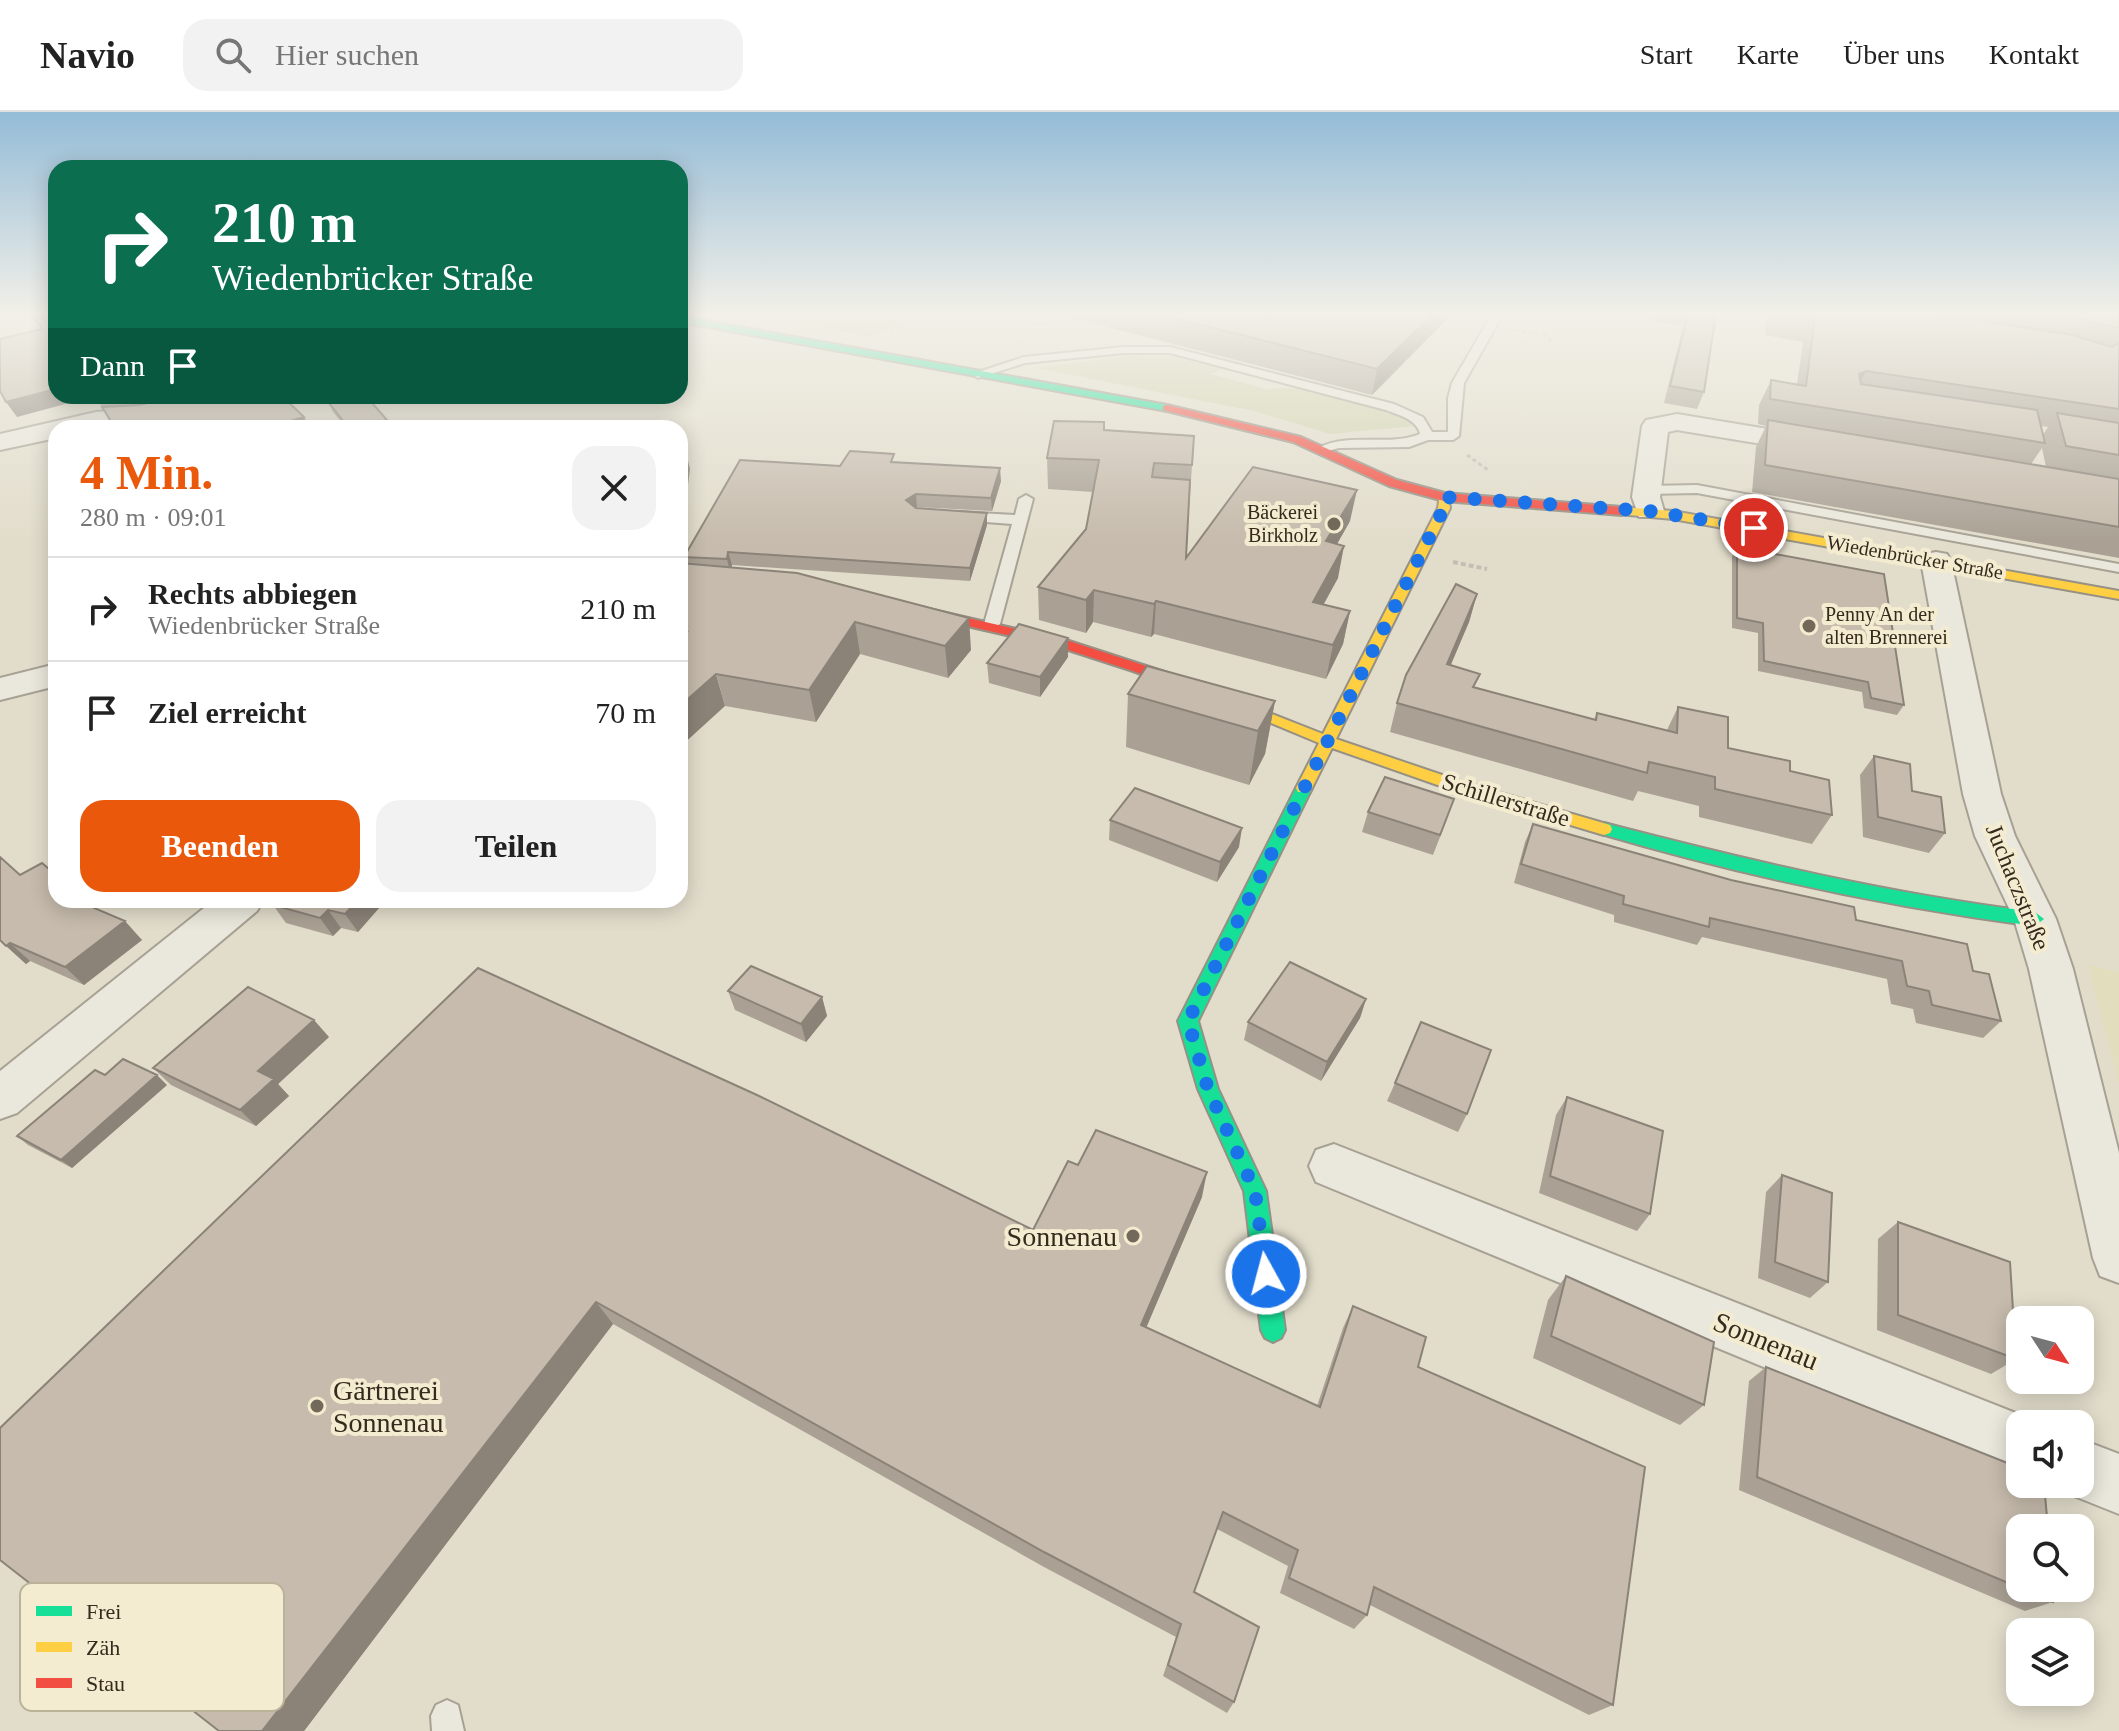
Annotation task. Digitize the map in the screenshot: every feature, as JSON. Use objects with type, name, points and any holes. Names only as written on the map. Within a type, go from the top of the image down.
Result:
[{"type":"street","name":"Wiedenbrücker Straße","points":[[1063,390],[1208,416],[1325,450],[1393,483],[1444,497],[1648,501],[1936,561],[2119,595]]},
{"type":"street","points":[[97,420],[164,404]]},
{"type":"street","points":[[1648,501],[1655,426],[1677,422],[1851,451]]},
{"type":"street","points":[[0,442],[48,432]]},
{"type":"street","points":[[1273,1330],[1255,1191],[1208,1089],[1188,1021],[1444,508],[1444,497]]},
{"type":"street","name":"Juchaczstraße","points":[[1936,561],[1982,794],[1995,836],[2035,919],[2051,969],[2119,1258]]},
{"type":"street","name":"Schillerstraße","points":[[887,604],[992,624],[1149,669],[1328,744],[1504,802],[1697,854],[1944,909],[2035,919]]},
{"type":"street","points":[[0,689],[48,677]]},
{"type":"street","points":[[8,1077],[231,908]]},
{"type":"street","name":"Sonnenau","points":[[1334,1166],[2006,1438]]},
{"type":"street","points":[[2094,1474],[2119,1484]]},
{"type":"lane","points":[[1323,390],[1390,407],[1419,420],[1426,432]]},
{"type":"lane","points":[[1325,450],[1337,444],[1409,443],[1426,432],[1453,436],[1457,427],[1453,407],[1456,390]]},
{"type":"lane","points":[[1648,501],[1697,489],[2119,568]]},
{"type":"lane","points":[[992,624],[1026,499]]},
{"type":"lane","points":[[947,515],[1020,520]]},
{"type":"path","points":[[1440,559],[1487,569]]},
{"type":"shaded area","points":[[2088,965],[2119,972],[2119,1084]]},
{"type":"green space","points":[[1145,390],[1301,390],[1363,404],[1401,417],[1414,426],[1330,434],[1254,411]]},
{"type":"building","points":[[0,390],[48,390],[6,402]]},
{"type":"building","points":[[1770,390],[1899,390],[2037,410],[2045,443],[1770,399]]},
{"type":"building","points":[[1990,390],[2119,390],[2119,409]]},
{"type":"building","points":[[290,404],[304,417],[294,420],[110,420],[102,407]]},
{"type":"building","points":[[330,404],[373,404],[387,420],[343,420]]},
{"type":"building","points":[[2057,413],[2119,423],[2119,455],[2066,446]]},
{"type":"building","points":[[1768,420],[2119,479],[2119,527],[1765,465]]},
{"type":"building","points":[[1054,421],[1104,422],[1104,430],[1194,436],[1192,465],[1154,463],[1152,477],[1190,480],[1186,558],[1253,467],[1357,490],[1326,541],[1344,546],[1313,602],[1350,611],[1333,645],[1156,601],[1154,604],[1094,590],[1086,600],[1038,587],[1086,529],[1099,460],[1047,458]]},
{"type":"building","points":[[850,451],[894,454],[891,462],[1000,468],[991,498],[916,494],[906,500],[916,508],[987,513],[970,568],[728,552],[727,559],[688,557],[688,550],[740,460],[840,466]]},
{"type":"building","points":[[1737,547],[1884,574],[1904,705],[1871,698],[1868,682],[1764,661],[1763,623],[1737,618]]},
{"type":"building","points":[[688,564],[797,573],[969,618],[945,646],[855,622],[809,690],[716,674],[688,699]]},
{"type":"building","points":[[1456,584],[1477,594],[1447,664],[1480,674],[1473,687],[1596,720],[1597,713],[1677,733],[1678,707],[1728,717],[1728,748],[1790,761],[1790,771],[1829,780],[1832,815],[1715,789],[1715,777],[1649,762],[1647,773],[1397,703],[1406,675]]},
{"type":"building","points":[[1019,624],[1068,638],[1040,677],[987,663]]},
{"type":"building","points":[[1147,666],[1275,701],[1258,731],[1128,694]]},
{"type":"building","points":[[1874,756],[1910,764],[1912,791],[1941,797],[1945,833],[1878,817]]},
{"type":"building","points":[[1385,777],[1454,799],[1440,835],[1368,812]]},
{"type":"building","points":[[1135,788],[1242,828],[1220,862],[1110,820]]},
{"type":"building","points":[[1533,824],[1731,880],[1854,907],[1856,920],[1967,944],[1973,971],[1989,974],[2001,1021],[1932,1005],[1929,991],[1907,986],[1902,961],[1710,918],[1709,927],[1623,904],[1624,896],[1521,864]]},
{"type":"building","points":[[0,857],[20,875],[42,863],[48,868],[48,908],[94,908],[125,921],[65,967],[10,943],[6,946],[0,940]]},
{"type":"building","points":[[284,908],[351,908],[345,914],[328,910],[320,918]]},
{"type":"building","points":[[1290,962],[1366,999],[1327,1062],[1248,1022]]},
{"type":"building","points":[[751,966],[822,997],[801,1024],[728,991]]},
{"type":"building","points":[[478,968],[757,1095],[1033,1230],[1068,1161],[1078,1165],[1096,1130],[1207,1172],[1141,1325],[1320,1407],[1353,1306],[1426,1337],[1418,1367],[1645,1467],[1613,1705],[1374,1587],[1367,1615],[1289,1578],[1298,1550],[1223,1512],[1194,1592],[1259,1627],[1234,1702],[1168,1665],[1181,1624],[1044,1552],[596,1302],[284,1703],[284,1583],[29,1583],[0,1560],[0,1428]]},
{"type":"building","points":[[248,987],[314,1020],[258,1071],[274,1079],[240,1110],[153,1068]]},
{"type":"building","points":[[1421,1022],[1491,1050],[1467,1114],[1395,1083]]},
{"type":"building","points":[[123,1059],[157,1075],[61,1160],[17,1136],[95,1070],[105,1075]]},
{"type":"building","points":[[1567,1097],[1663,1131],[1650,1214],[1550,1176]]},
{"type":"building","points":[[1782,1175],[1832,1193],[1828,1282],[1775,1262]]},
{"type":"building","points":[[1898,1222],[2010,1262],[2013,1306],[2006,1306],[2006,1355],[1898,1315]]},
{"type":"building","points":[[1566,1276],[1714,1342],[1704,1405],[1551,1336]]},
{"type":"building","points":[[1766,1367],[2006,1462],[2006,1498],[2045,1498],[2047,1514],[2006,1514],[2006,1582],[1757,1477]]},
{"type":"building","points":[[193,1711],[278,1711],[262,1731],[219,1731]]},
{"type":"traffic: fast","points":[[1066,390],[1167,408]]},
{"type":"traffic: fast","points":[[1273,1330],[1255,1191],[1208,1089],[1188,1021],[1304,788]]},
{"type":"traffic: fast","points":[[1604,829],[1872,894],[2035,919]]},
{"type":"traffic: slow","points":[[1304,788],[1444,508],[1444,497]]},
{"type":"traffic: slow","points":[[1622,511],[1673,515],[2119,595]]},
{"type":"traffic: slow","points":[[1211,695],[1405,769],[1604,829]]},
{"type":"traffic: jam","points":[[1167,408],[1297,439],[1393,483],[1444,497],[1622,511]]},
{"type":"traffic: jam","points":[[911,609],[1064,644],[1138,667],[1211,695]]},
{"type":"place","name":"Bäckerei Birkholz","points":[[1334,524]]},
{"type":"place","name":"Penny An der alten Brennerei","points":[[1809,626]]},
{"type":"place","name":"Sonnenau","points":[[1133,1236]]},
{"type":"place","name":"Gärtnerei Sonnenau","points":[[317,1406]]},
{"type":"route","points":[[1266,1274],[1255,1191],[1208,1089],[1188,1021],[1444,508],[1444,497],[1649,511],[1754,528]]}]
